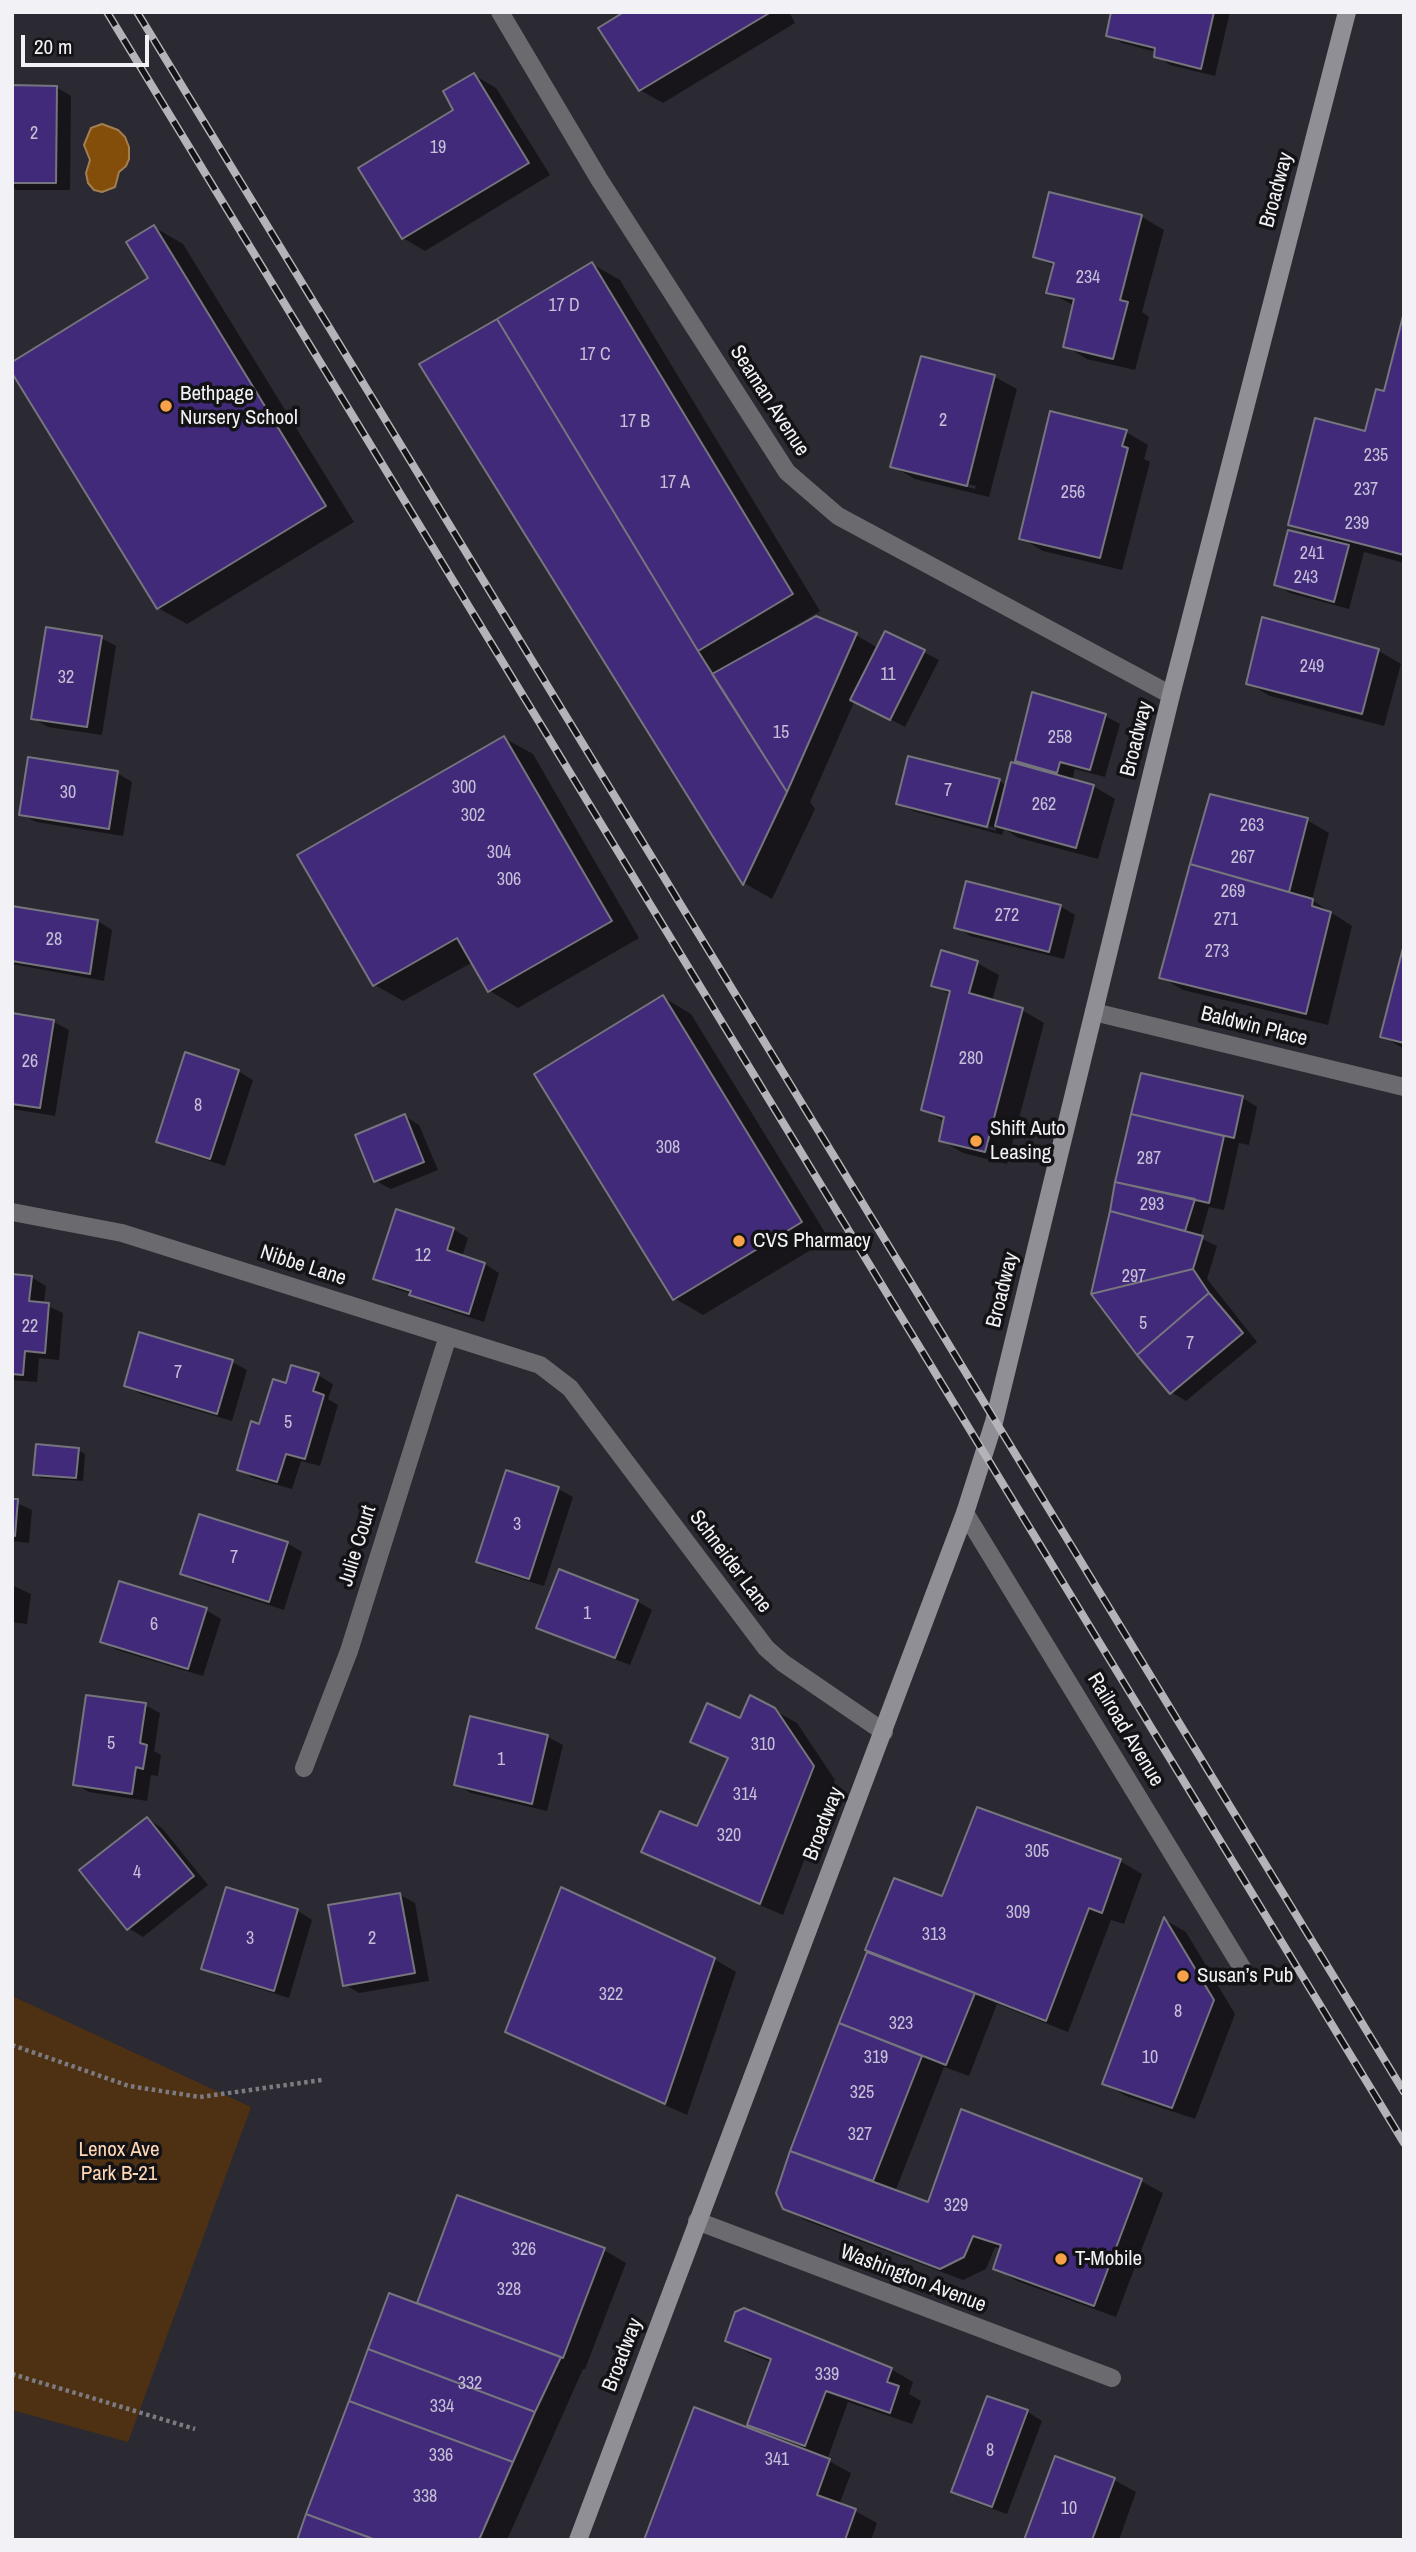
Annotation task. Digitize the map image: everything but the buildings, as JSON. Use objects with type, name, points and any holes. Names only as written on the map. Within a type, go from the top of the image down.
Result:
[{"type":"main road","name":"Broadway","points":[[578,2540],[965,1513],[999,1401],[1171,695],[1347,12]]},
{"type":"street","name":"Seaman Avenue","points":[[500,12],[598,178],[787,472],[838,516],[1171,695]]},
{"type":"street","name":"Baldwin Place","points":[[1094,1012],[1404,1087]]},
{"type":"street","name":"Nibbe Lane","points":[[12,1212],[122,1233],[540,1365],[570,1388]]},
{"type":"street","name":"Julie Court","points":[[304,1768],[349,1651],[447,1336]]},
{"type":"street","name":"Schneider Lane","points":[[570,1388],[766,1648],[884,1732]]},
{"type":"street","name":"Railroad Avenue","points":[[965,1513],[1244,1971]]},
{"type":"street","name":"Washington Avenue","points":[[697,2221],[1112,2378]]},
{"type":"path","points":[[12,2045],[128,2086],[200,2098],[322,2080]]},
{"type":"path","points":[[12,2374],[195,2429]]},
{"type":"green space","name":"Lenox Ave Park B-21","points":[[12,1996],[251,2107],[128,2442],[12,2410]]},
{"type":"shaded area","points":[[102,124],[118,130],[125,137],[129,147],[129,159],[119,172],[115,187],[102,192],[94,190],[88,183],[86,173],[90,160],[84,145],[91,128]]},
{"type":"railway","points":[[107,12],[1404,2143]]},
{"type":"railway","points":[[137,12],[1404,2092]]},
{"type":"place","name":"Bethpage Nursery School","points":[[166,406]]},
{"type":"place","name":"Shift Auto Leasing","points":[[976,1141]]},
{"type":"place","name":"CVS Pharmacy","points":[[739,1241]]},
{"type":"place","name":"Susan’s Pub","points":[[1183,1976]]},
{"type":"place","name":"T-Mobile","points":[[1061,2259]]}]
